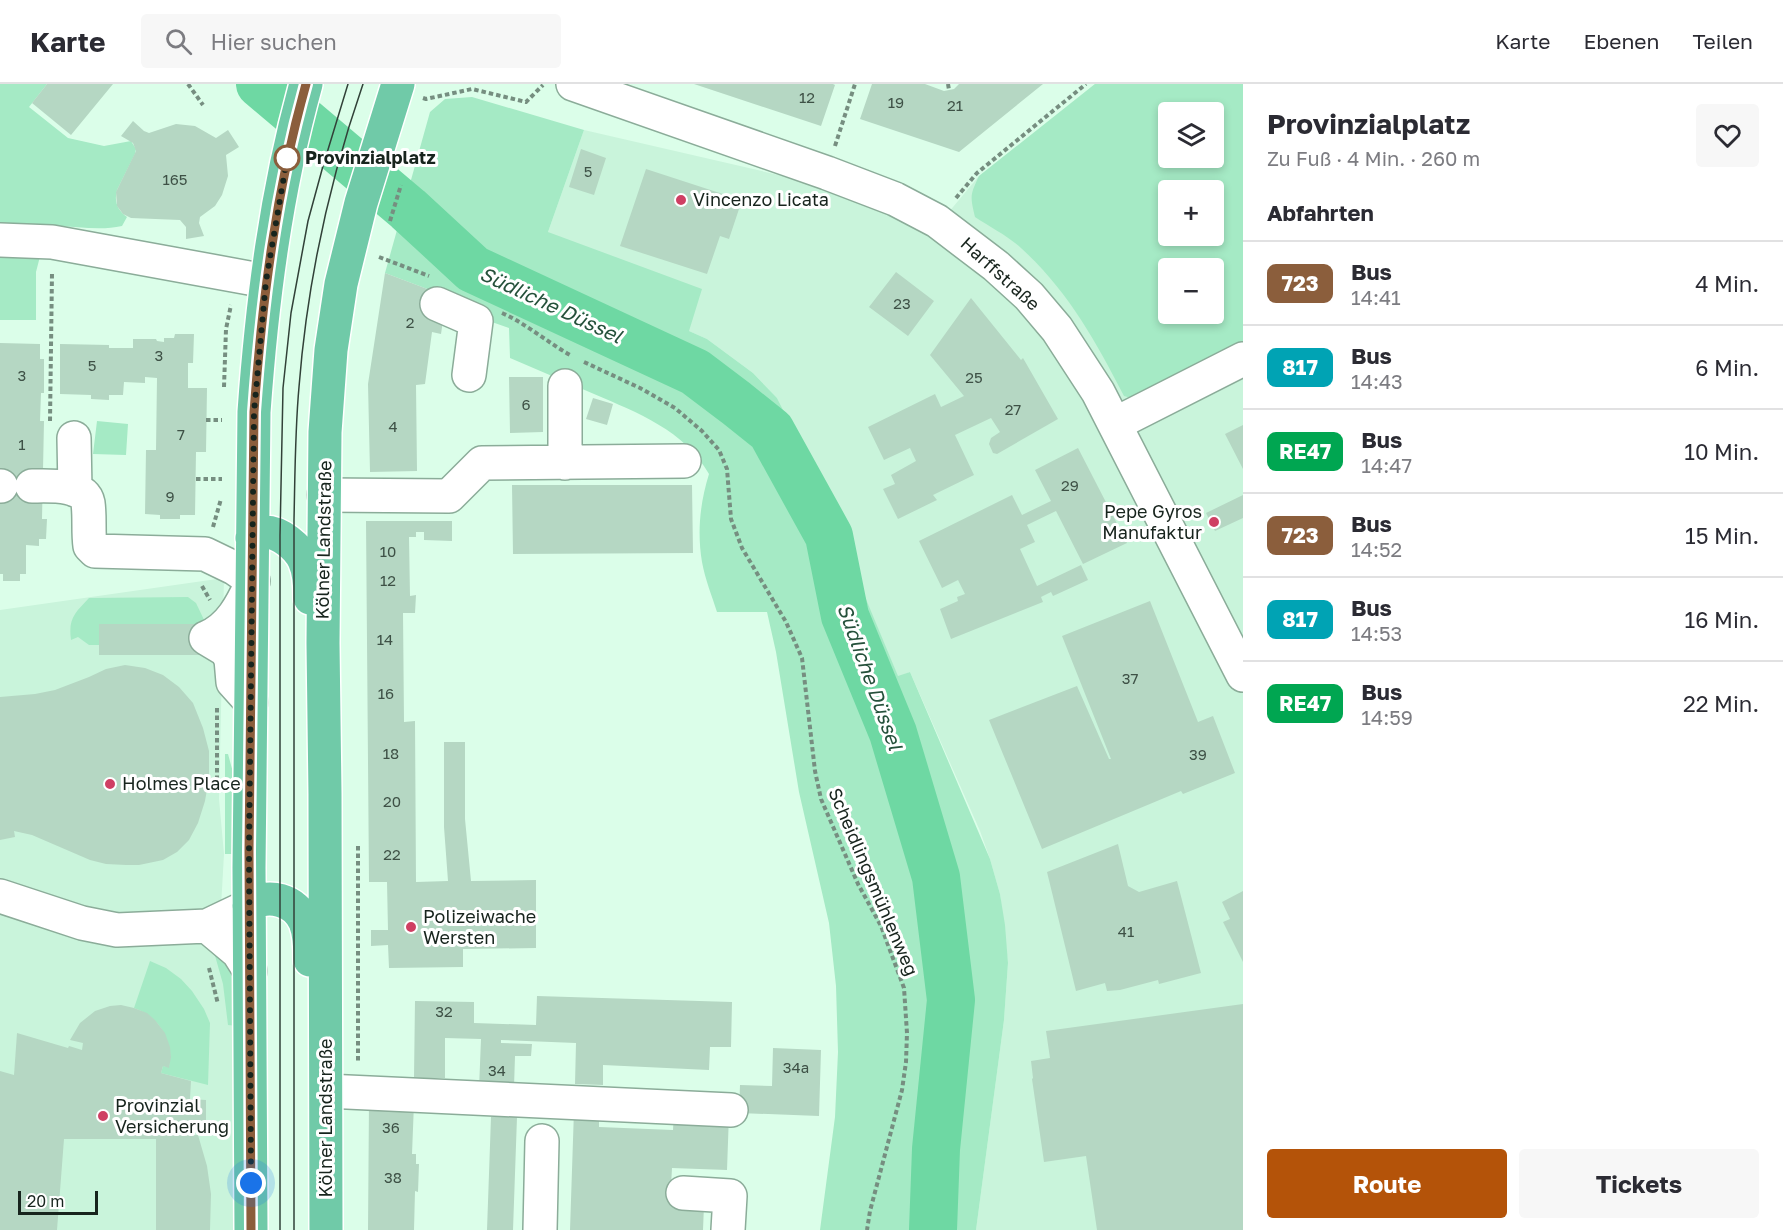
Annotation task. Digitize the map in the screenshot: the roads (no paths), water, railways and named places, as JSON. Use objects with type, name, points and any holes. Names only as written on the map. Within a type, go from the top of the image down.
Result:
[{"type":"main road","points":[[251,1230],[249,906],[254,412],[266,281],[288,153],[306,84]]},
{"type":"main road","name":"Kölner Landstraße","points":[[326,1230],[323,643],[325,432],[331,350],[341,284],[361,203],[398,84]]},
{"type":"main road","points":[[252,538],[260,533],[274,533],[294,547],[304,559],[310,588],[310,631],[323,643]]},
{"type":"main road","points":[[249,906],[263,898],[271,898],[295,908],[300,914],[305,923],[310,952],[311,993],[325,1006]]},
{"type":"main road","points":[[251,1160],[267,1175],[269,1230]]},
{"type":"street","name":"Harffstraße","points":[[573,84],[827,172],[895,199],[937,221],[996,266],[1046,315],[1098,392],[1243,675]]},
{"type":"street","points":[[0,240],[52,242],[266,281]]},
{"type":"street","points":[[438,293],[476,321],[469,375]]},
{"type":"street","points":[[1115,424],[1243,359]]},
{"type":"street","points":[[565,463],[574,368]]},
{"type":"street","points":[[74,438],[75,490]]},
{"type":"street","points":[[324,495],[449,496],[482,464],[684,461]]},
{"type":"street","points":[[11,486],[75,490],[86,496],[90,546],[94,551],[202,567],[234,568],[253,580],[232,618],[217,634],[206,638],[226,650],[231,659],[233,682],[251,702]]},
{"type":"street","points":[[202,567],[217,547],[252,538]]},
{"type":"street","points":[[0,896],[82,923],[207,942],[238,952],[250,971]]},
{"type":"street","points":[[207,942],[249,906]]},
{"type":"street","points":[[326,1091],[731,1110]]},
{"type":"street","points":[[540,1230],[542,1141]]},
{"type":"street","points":[[683,1194],[730,1196],[728,1230]]},
{"type":"waterway","name":"Südliche Düssel","points":[[260,84],[408,209],[473,269],[695,372],[771,431],[829,536],[845,616],[893,733],[936,877],[951,1000],[936,1149],[933,1230]]},
{"type":"tram line","points":[[280,1230],[280,536],[283,388],[291,313],[308,221],[348,84]]},
{"type":"tram line","points":[[294,1230],[294,520],[297,420],[303,348],[321,234],[340,158],[363,84]]},
{"type":"place","name":"Provinzialplatz","points":[[287,158]]},
{"type":"place","name":"Vincenzo Licata","points":[[681,200]]},
{"type":"place","name":"Pepe Gyros Manufaktur","points":[[1214,522]]},
{"type":"place","name":"Holmes Place","points":[[110,784]]},
{"type":"place","name":"Polizeiwache Wersten","points":[[411,927]]},
{"type":"place","name":"Provinzial Versicherung","points":[[103,1116]]}]
